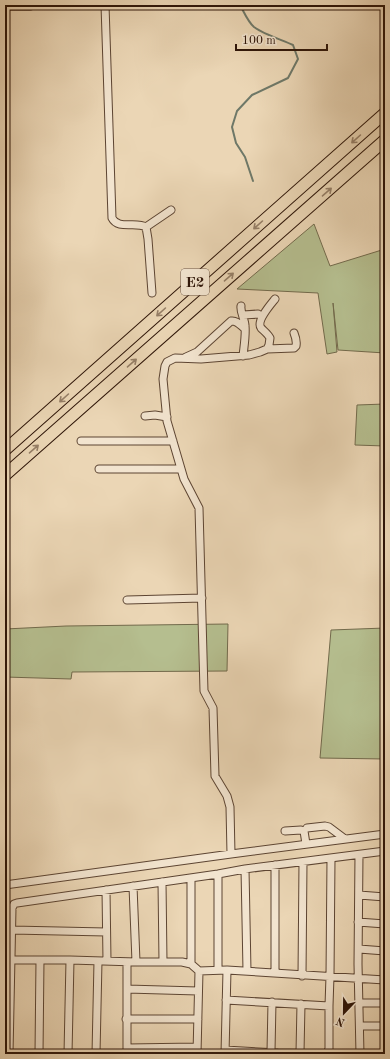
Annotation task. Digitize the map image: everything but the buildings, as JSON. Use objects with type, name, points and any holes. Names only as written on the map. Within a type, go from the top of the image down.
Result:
[{"type":"highway","name":"E2","points":[[5,450],[385,113]]},
{"type":"highway","name":"E2","points":[[5,475],[385,140]]},
{"type":"main road","points":[[10,5],[30,5]]},
{"type":"street","points":[[105,5],[112,218],[115,223],[146,227],[171,210]]},
{"type":"street","points":[[146,227],[152,294]]},
{"type":"street","points":[[267,349],[270,338],[260,324],[262,318],[275,299]]},
{"type":"street","points":[[241,306],[240,309],[245,325],[244,356]]},
{"type":"street","points":[[243,315],[258,314]]},
{"type":"street","points":[[184,358],[197,352],[231,321],[236,321],[245,330]]},
{"type":"street","points":[[231,854],[230,807],[227,796],[215,776],[213,708],[204,691],[199,508],[184,479],[173,441],[167,417],[163,379],[167,362],[175,358],[200,359],[244,356],[267,349],[294,348],[297,343],[294,333]]},
{"type":"street","points":[[145,416],[152,414],[167,417]]},
{"type":"street","points":[[81,441],[173,441]]},
{"type":"street","points":[[99,469],[181,469]]},
{"type":"street","points":[[127,600],[202,598]]},
{"type":"street","points":[[307,828],[329,827],[344,839]]},
{"type":"street","points":[[285,831],[304,831],[306,844]]},
{"type":"street","points":[[5,885],[385,834]]},
{"type":"street","points":[[7,1050],[12,960],[12,908],[14,904],[246,869],[385,851]]},
{"type":"street","points":[[359,855],[358,979],[360,1054]]},
{"type":"street","points":[[227,970],[225,1052],[324,1054],[327,1052],[329,1049],[331,858]]},
{"type":"street","points":[[302,976],[303,862]]},
{"type":"street","points":[[275,866],[275,973]]},
{"type":"street","points":[[246,869],[247,971]]},
{"type":"street","points":[[218,874],[218,970]]},
{"type":"street","points":[[190,878],[191,964]]},
{"type":"street","points":[[162,882],[163,962]]},
{"type":"street","points":[[134,886],[136,962]]},
{"type":"street","points":[[106,890],[107,961]]},
{"type":"street","points":[[359,895],[385,897]]},
{"type":"street","points":[[358,922],[385,924]]},
{"type":"street","points":[[12,930],[106,932]]},
{"type":"street","points":[[359,949],[385,951]]},
{"type":"street","points":[[12,960],[182,962],[191,964],[199,971],[227,970],[302,976],[330,976],[385,980]]},
{"type":"street","points":[[39,1054],[40,960]]},
{"type":"street","points":[[68,1054],[70,960]]},
{"type":"street","points":[[96,1054],[98,961]]},
{"type":"street","points":[[127,962],[127,1051],[197,1050],[199,971]]},
{"type":"street","points":[[127,990],[198,991]]},
{"type":"street","points":[[226,1000],[329,1006]]},
{"type":"street","points":[[272,1002],[276,1053]]},
{"type":"street","points":[[359,1003],[385,1003]]},
{"type":"street","points":[[300,1053],[301,1004]]},
{"type":"street","points":[[126,1019],[198,1019]]},
{"type":"street","points":[[360,1026],[385,1026]]},
{"type":"green space","points":[[314,224],[330,266],[385,249],[385,353],[338,350],[333,303],[337,352],[327,354],[318,293],[237,289]]},
{"type":"green space","points":[[385,404],[385,446],[355,445],[357,405]]},
{"type":"green space","points":[[228,624],[227,671],[72,672],[71,679],[5,677],[5,629],[66,626]]},
{"type":"green space","points":[[385,628],[385,759],[320,758],[331,630]]},
{"type":"waterway","points":[[240,5],[248,20],[254,27],[293,45],[298,59],[288,78],[252,95],[237,111],[232,127],[236,143],[245,157],[253,181]]}]
